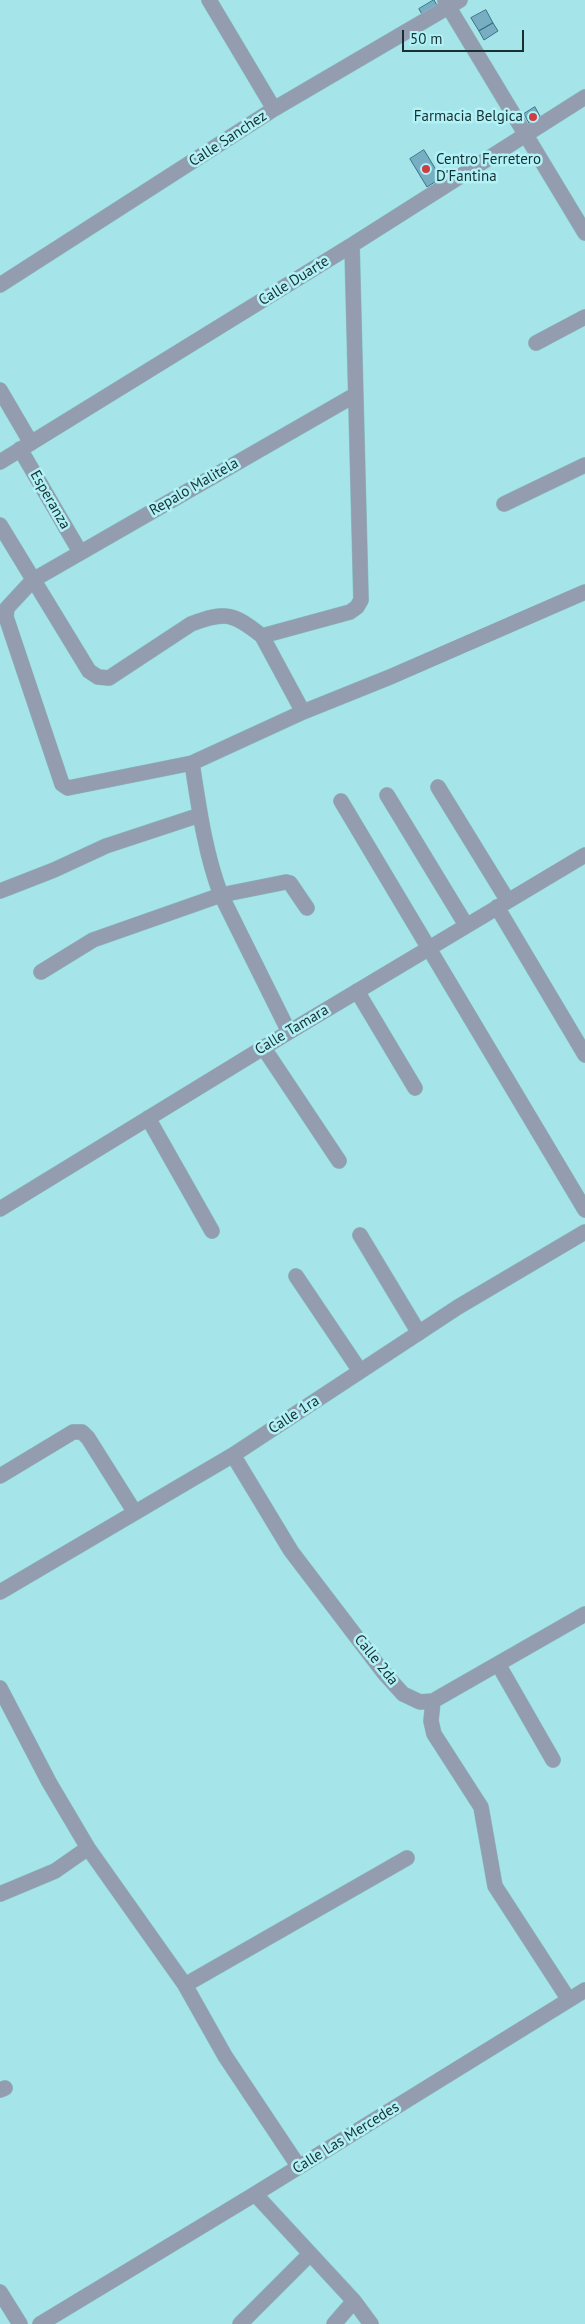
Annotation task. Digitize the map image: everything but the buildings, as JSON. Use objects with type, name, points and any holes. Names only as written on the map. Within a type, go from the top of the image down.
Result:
[{"type":"street","points":[[209,0],[274,109]]},
{"type":"street","points":[[451,3],[524,134],[585,232]]},
{"type":"street","name":"Calle Sanchez","points":[[0,285],[274,109],[451,3]]},
{"type":"street","name":"Calle Duarte","points":[[0,462],[352,245],[585,97]]},
{"type":"street","points":[[262,636],[350,612],[357,607],[361,600],[352,245]]},
{"type":"street","points":[[536,343],[585,317]]},
{"type":"street","name":"Esperanza","points":[[0,390],[80,552]]},
{"type":"street","name":"Repalo Malitela","points":[[20,594],[33,580],[80,552],[355,395]]},
{"type":"street","points":[[504,504],[581,467]]},
{"type":"street","points":[[0,525],[89,670],[98,678],[109,678],[190,624],[212,617],[234,616],[262,636],[303,712]]},
{"type":"street","points":[[20,594],[7,608],[6,617],[62,784],[68,788],[192,763],[303,712],[390,677],[585,592]]},
{"type":"street","points":[[0,603],[20,594]]},
{"type":"street","points":[[192,763],[200,815],[213,873],[221,895],[289,1032]]},
{"type":"street","points":[[438,787],[585,1055]]},
{"type":"street","points":[[387,795],[466,925]]},
{"type":"street","points":[[341,801],[585,1210]]},
{"type":"street","points":[[0,891],[54,870],[106,846],[200,815]]},
{"type":"street","name":"Calle Tamara","points":[[0,1208],[466,925],[585,856]]},
{"type":"street","points":[[41,972],[93,940],[221,895],[286,882],[290,883],[307,908]]},
{"type":"street","points":[[357,991],[415,1088]]},
{"type":"street","points":[[264,1047],[339,1161]]},
{"type":"street","points":[[148,1118],[212,1231]]},
{"type":"street","name":"Calle 1ra","points":[[0,1592],[233,1455],[458,1307],[585,1232]]},
{"type":"street","points":[[360,1235],[419,1333]]},
{"type":"street","points":[[296,1276],[360,1371]]},
{"type":"street","points":[[0,1476],[73,1432],[82,1432],[88,1438],[134,1512]]},
{"type":"street","name":"Calle 2da","points":[[233,1455],[291,1551],[384,1673],[403,1694],[420,1702],[433,1701]]},
{"type":"street","points":[[569,2000],[495,1886],[481,1807],[434,1734],[431,1721],[433,1701],[585,1614]]},
{"type":"street","points":[[498,1664],[553,1760]]},
{"type":"street","points":[[0,1688],[48,1782],[88,1848],[185,1985],[225,2056],[299,2167]]},
{"type":"street","points":[[0,1894],[54,1871],[88,1848]]},
{"type":"street","points":[[185,1985],[407,1858]]},
{"type":"street","name":"Calle Las Mercedes","points":[[40,2324],[585,1990]]},
{"type":"street","points":[[254,2194],[354,2301],[371,2324]]},
{"type":"street","points":[[240,2324],[310,2254]]},
{"type":"street","points":[[0,2292],[20,2324]]},
{"type":"street","points":[[334,2324],[354,2301]]},
{"type":"place","name":"Farmacia Belgica","points":[[533,117]]},
{"type":"place","name":"Centro Ferretero D'Fantina","points":[[426,169]]}]
